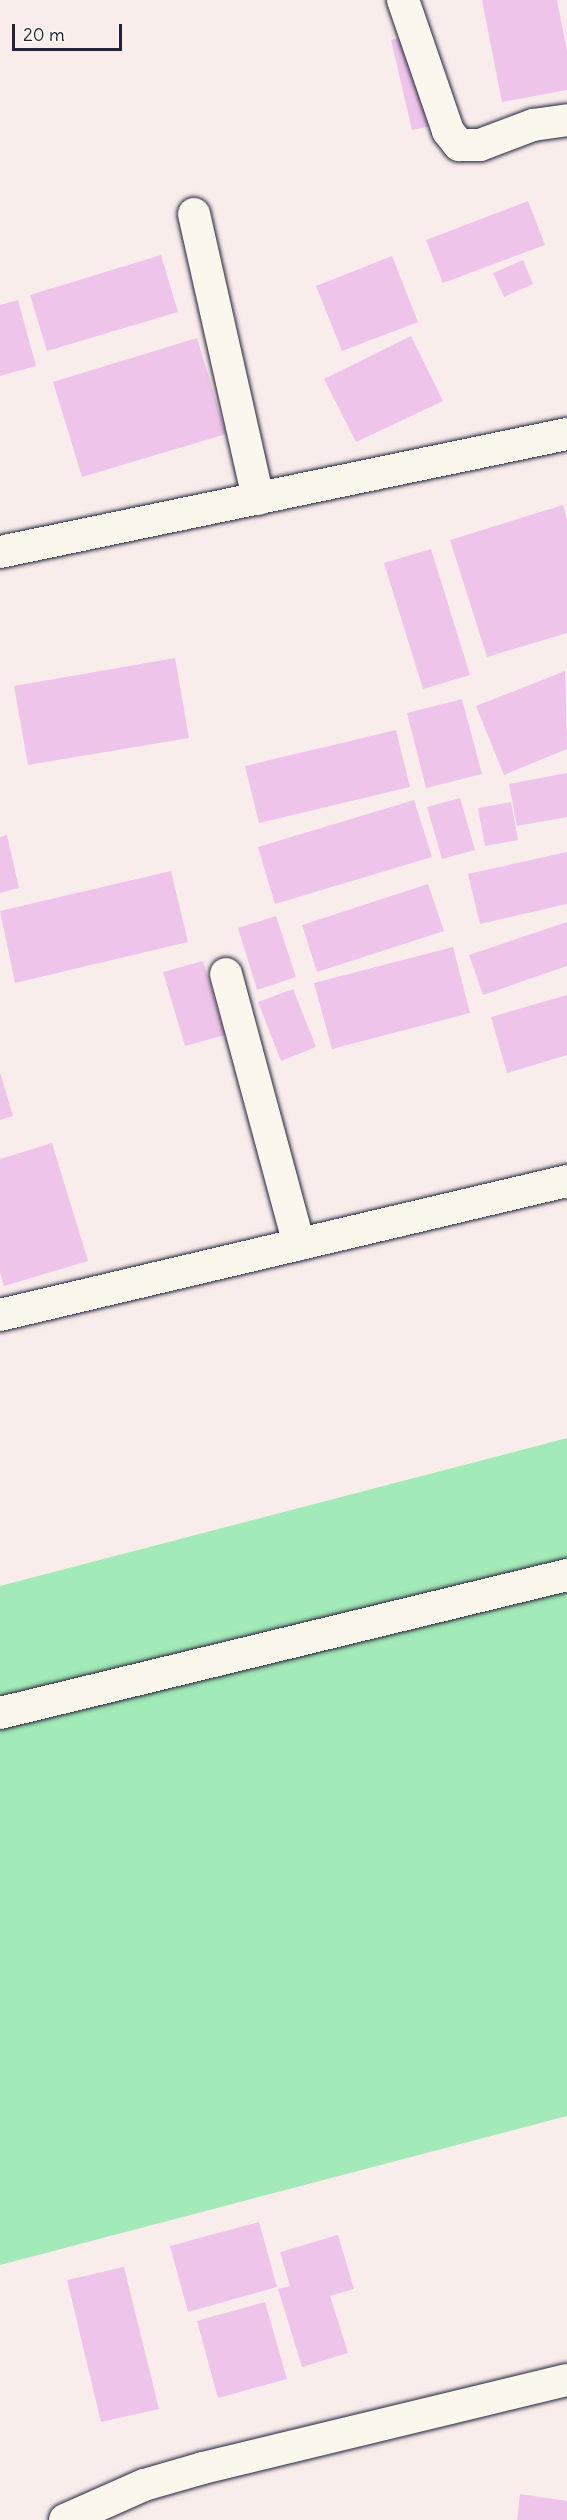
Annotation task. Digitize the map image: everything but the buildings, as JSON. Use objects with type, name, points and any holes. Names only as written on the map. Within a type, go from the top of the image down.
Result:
[{"type":"street","points":[[403,0],[448,131],[459,145],[480,145],[533,125],[567,120]]},
{"type":"street","points":[[194,214],[258,499]]},
{"type":"street","points":[[0,552],[567,434]]},
{"type":"street","points":[[226,974],[299,1244]]},
{"type":"street","points":[[0,1315],[567,1180]]},
{"type":"street","points":[[0,1713],[567,1575]]},
{"type":"street","points":[[65,2520],[144,2485],[203,2468],[567,2380]]},
{"type":"green space","points":[[567,1438],[567,2116],[0,2265],[0,1586]]}]
